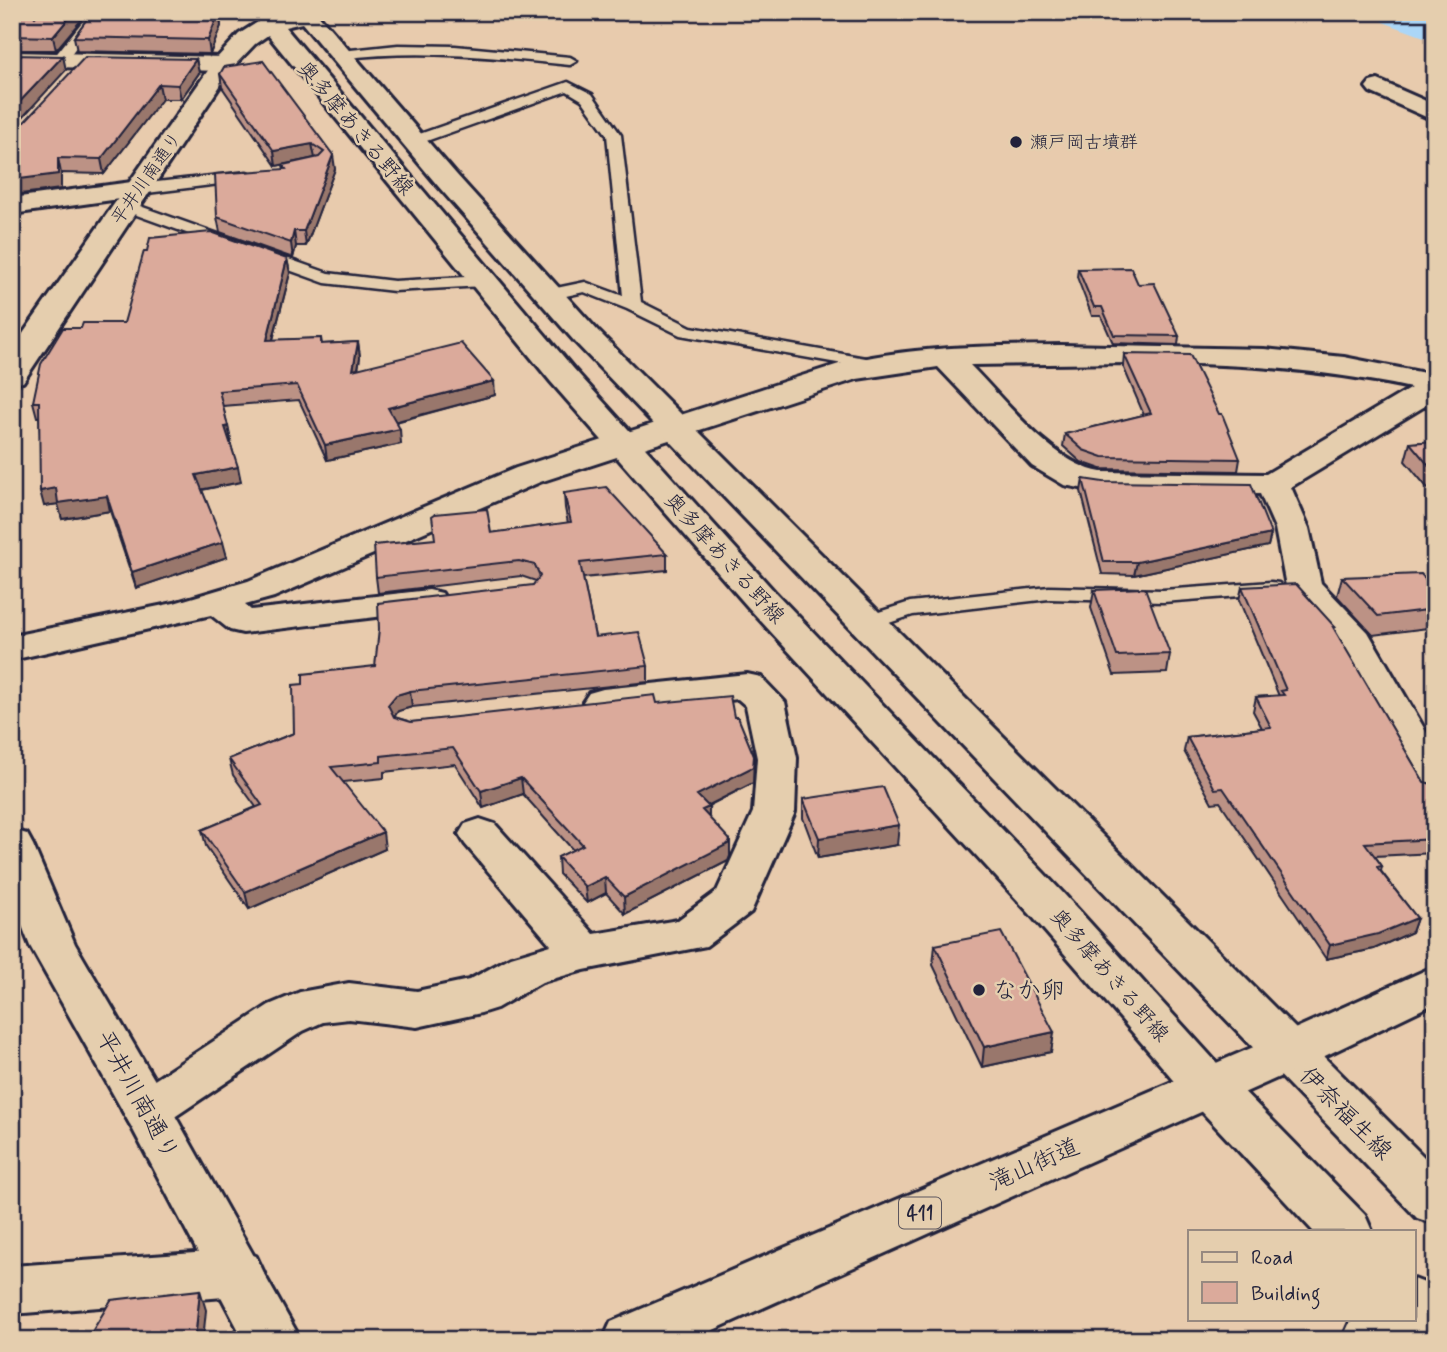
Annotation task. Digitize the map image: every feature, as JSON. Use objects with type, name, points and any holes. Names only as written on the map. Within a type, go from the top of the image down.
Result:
[{"type":"main road","name":"平井川南通り","points":[[12,375],[37,335],[242,43],[265,18],[305,14]]},
{"type":"main road","name":"奥多摩あきる野線","points":[[305,14],[548,295],[865,624],[1287,1053]]},
{"type":"main road","name":"奥多摩あきる野線","points":[[265,18],[483,281],[761,599],[1047,904],[1209,1087]]},
{"type":"main road","points":[[12,59],[73,64],[225,64]]},
{"type":"main road","points":[[1378,87],[1435,114]]},
{"type":"main road","points":[[12,206],[132,198]]},
{"type":"main road","points":[[12,648],[218,603],[261,589],[528,475],[877,365],[945,357],[1103,354],[1258,356],[1333,364],[1435,385]]},
{"type":"main road","points":[[945,357],[1045,459],[1076,478],[1101,482],[1273,484],[1435,385]]},
{"type":"main road","points":[[1273,484],[1292,528],[1304,586],[1355,640],[1435,785]]},
{"type":"main road","points":[[218,603],[243,621],[466,597]]},
{"type":"main road","points":[[147,1110],[286,1018],[317,1005],[349,1001],[417,1009],[481,995],[527,969],[584,953],[690,934],[736,901],[774,812],[777,758],[765,702],[747,686],[566,706]]},
{"type":"main road","points":[[480,834],[584,953]]},
{"type":"main road","name":"平井川南通り","points":[[12,845],[53,946],[147,1110],[273,1340]]},
{"type":"main road","name":"滝山街道","points":[[631,1340],[1287,1053],[1435,983]]},
{"type":"main road","name":"伊奈福生線","points":[[1287,1053],[1435,1202]]},
{"type":"main road","points":[[1209,1087],[1345,1230]]},
{"type":"main road","points":[[12,1290],[237,1273]]},
{"type":"main road","points":[[1370,1340],[1406,1320]]},
{"type":"lane","points":[[73,64],[97,12]]},
{"type":"lane","points":[[341,55],[377,49],[447,50],[570,61]]},
{"type":"lane","points":[[413,141],[568,86],[587,97],[614,135],[633,305]]},
{"type":"lane","points":[[132,198],[267,175]]},
{"type":"lane","points":[[132,198],[325,278],[382,286],[483,281]]},
{"type":"lane","points":[[548,295],[585,287],[633,305],[686,331],[877,365]]},
{"type":"lane","points":[[865,624],[911,609],[1049,593],[1163,596],[1304,586]]},
{"type":"building","points":[[12,12],[31,12],[35,17],[39,12],[74,12],[53,37],[12,36]]},
{"type":"building","points":[[92,12],[219,12],[208,40],[74,37]]},
{"type":"building","points":[[12,55],[63,56],[12,110]]},
{"type":"building","points":[[85,57],[196,59],[178,85],[159,84],[101,159],[58,158],[58,174],[12,180],[12,133]]},
{"type":"building","points":[[263,61],[333,155],[304,231],[294,231],[291,243],[217,217],[215,174],[286,169],[283,165],[319,157],[324,152],[312,144],[274,151],[220,74],[224,67]]},
{"type":"building","points":[[211,232],[287,259],[267,340],[321,338],[321,344],[358,342],[353,370],[461,343],[494,381],[388,408],[400,429],[325,445],[297,385],[219,391],[228,426],[225,427],[238,467],[196,475],[223,542],[132,572],[107,496],[58,503],[56,488],[40,491],[39,402],[33,402],[41,364],[63,328],[81,328],[83,323],[124,323],[150,238]]},
{"type":"building","points":[[1131,268],[1138,284],[1154,283],[1179,336],[1114,335],[1102,307],[1094,307],[1078,269]]},
{"type":"building","points":[[1124,354],[1190,355],[1219,414],[1222,414],[1240,459],[1103,457],[1083,450],[1065,434],[1151,413]]},
{"type":"building","points":[[1435,441],[1435,473],[1410,443]]},
{"type":"building","points":[[1083,479],[1103,482],[1251,484],[1271,534],[1137,562],[1104,562]]},
{"type":"building","points":[[606,487],[667,554],[580,563],[595,637],[639,632],[648,666],[410,691],[396,695],[388,705],[394,717],[411,722],[655,695],[657,703],[730,696],[734,717],[738,717],[754,756],[753,767],[697,795],[709,807],[702,810],[730,840],[728,844],[624,897],[605,877],[585,887],[558,857],[583,845],[521,778],[481,791],[453,748],[381,756],[381,762],[331,767],[383,832],[245,892],[202,830],[262,805],[229,759],[294,733],[293,685],[303,684],[303,674],[375,666],[379,629],[378,603],[533,585],[540,576],[535,565],[519,561],[376,577],[374,545],[435,539],[432,516],[435,514],[487,509],[491,533],[571,522],[564,493]]},
{"type":"building","points":[[1421,574],[1435,590],[1435,609],[1378,616],[1342,577]]},
{"type":"building","points":[[1296,584],[1335,627],[1424,782],[1435,785],[1435,839],[1365,843],[1382,866],[1377,867],[1417,918],[1378,934],[1330,945],[1223,788],[1215,789],[1187,737],[1271,727],[1256,697],[1284,695],[1281,691],[1286,690],[1242,587]]},
{"type":"building","points":[[1145,588],[1170,654],[1117,656],[1094,590]]},
{"type":"building","points":[[883,787],[899,825],[819,838],[803,799]]},
{"type":"building","points":[[1001,932],[1054,1032],[984,1047],[935,945]]},
{"type":"building","points":[[200,1290],[195,1340],[87,1340],[111,1300]]},
{"type":"waterway","points":[[1400,12],[1435,26]]},
{"type":"place","name":"瀬戸岡古墳群","points":[[1016,142]]},
{"type":"place","name":"なか卵","points":[[979,990]]}]
